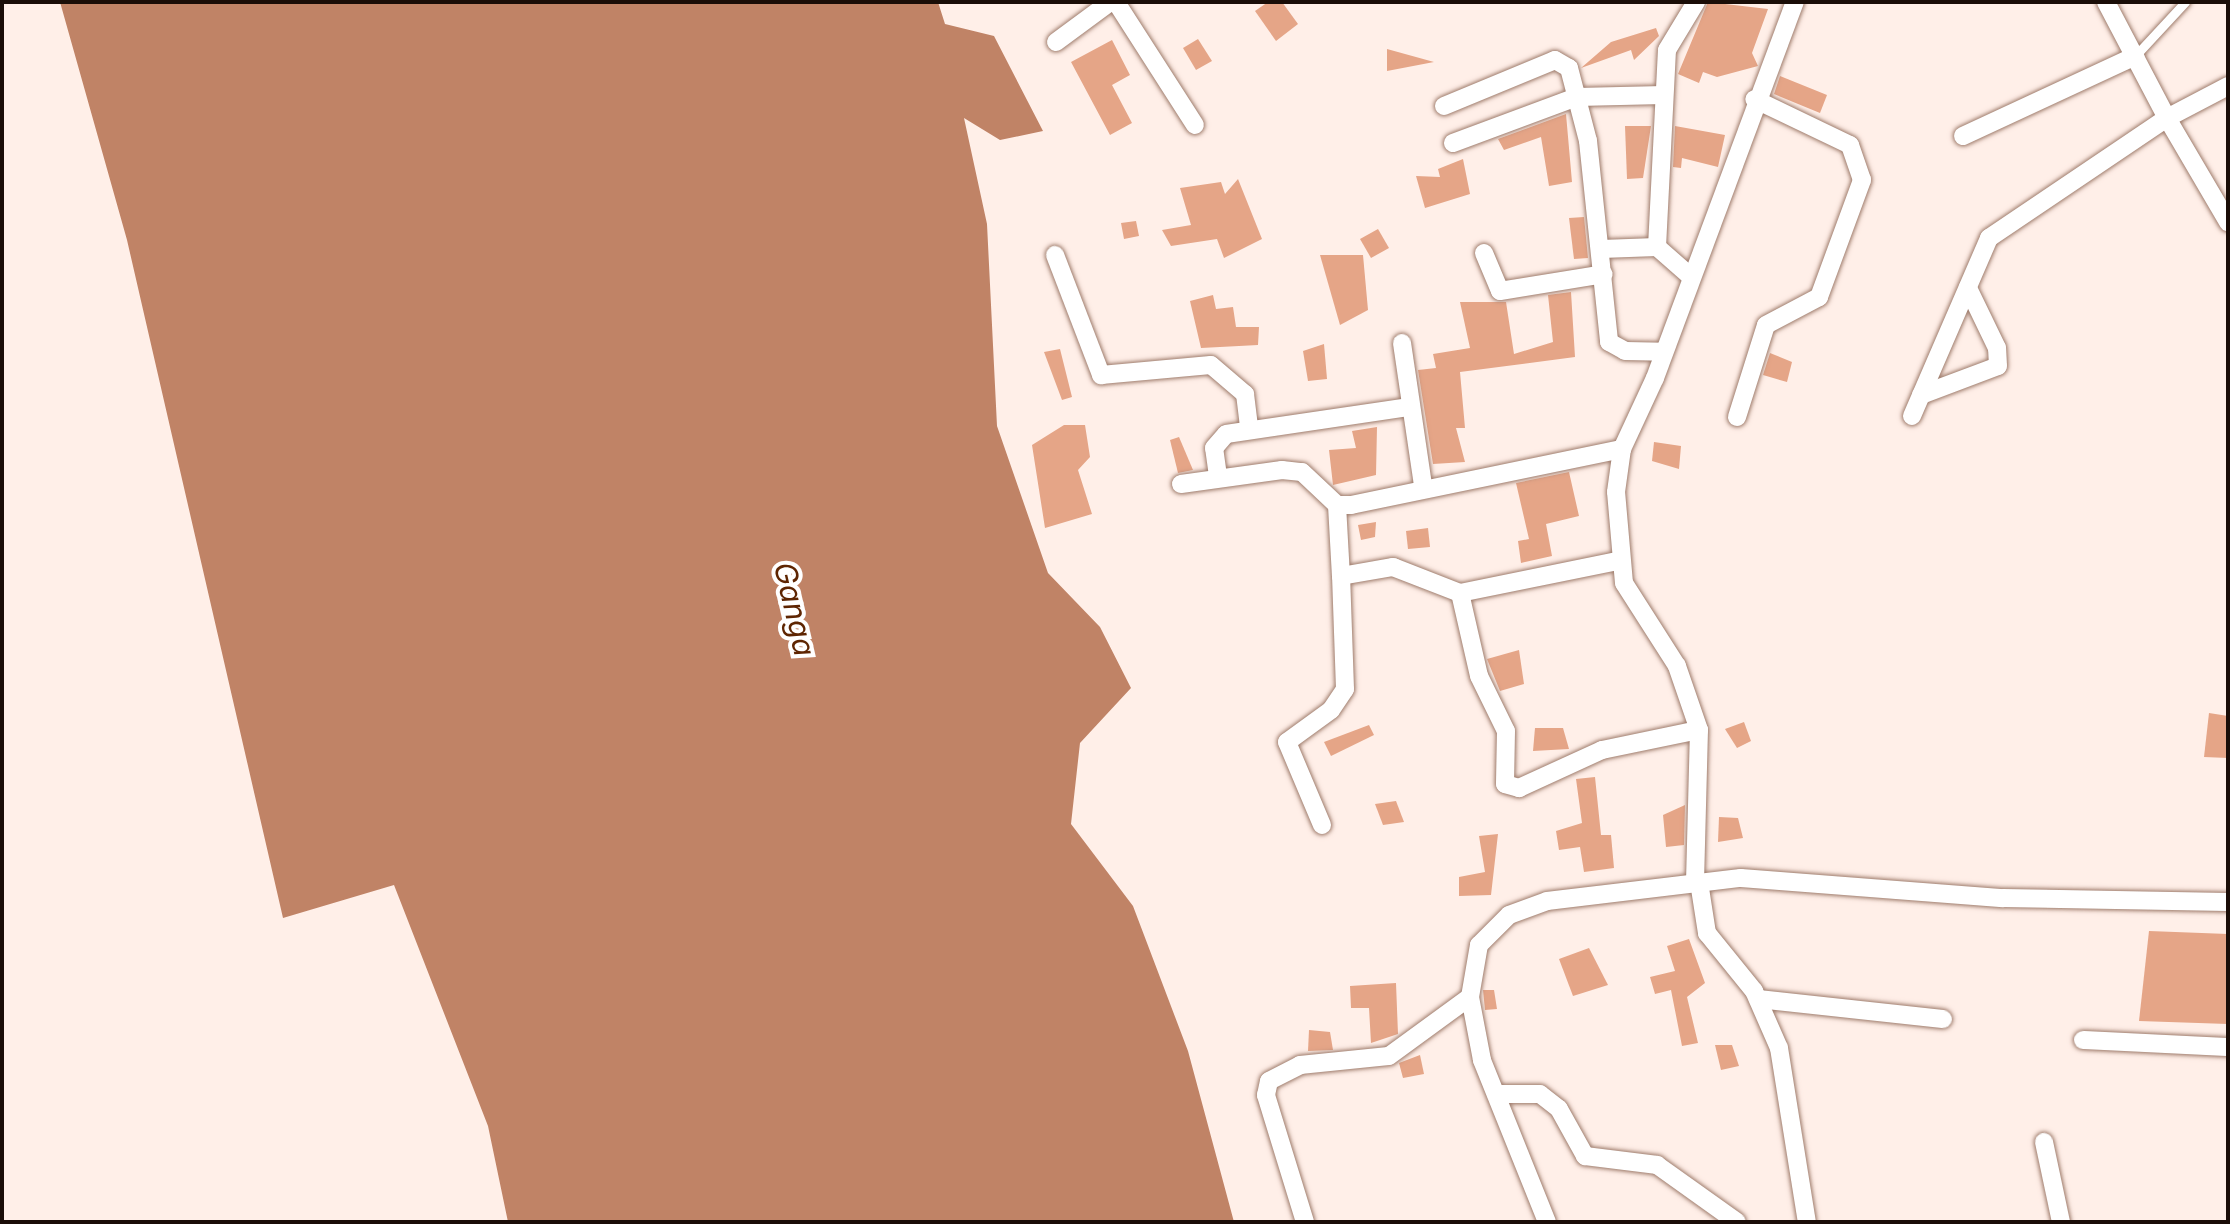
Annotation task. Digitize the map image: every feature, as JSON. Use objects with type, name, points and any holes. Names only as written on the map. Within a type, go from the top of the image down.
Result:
[{"type":"street","points":[[1056,42],[1113,2],[1195,125]]},
{"type":"street","points":[[1657,247],[1669,42],[1696,2]]},
{"type":"street","points":[[1795,2],[1754,99],[1664,352],[1622,449],[1617,561],[1633,605],[1682,677],[1699,730],[1697,882],[1707,933],[1758,999],[1779,1048],[1807,1222]]},
{"type":"street","points":[[2106,2],[2167,118],[2228,222]]},
{"type":"street","points":[[1963,136],[2135,56]]},
{"type":"street","points":[[1444,106],[1555,60],[1569,68],[1577,97],[1601,249],[1609,342],[1625,351],[1664,352]]},
{"type":"street","points":[[1912,416],[1968,288],[1999,229],[2167,118],[2228,86]]},
{"type":"street","points":[[1453,143],[1577,97],[1664,95]]},
{"type":"street","points":[[1737,417],[1766,325],[1819,297],[1862,180],[1850,145],[1754,99]]},
{"type":"street","points":[[1601,249],[1657,247],[1690,276]]},
{"type":"street","points":[[1484,253],[1500,291],[1604,274]]},
{"type":"street","points":[[1055,255],[1101,375],[1211,365],[1245,394],[1249,429]]},
{"type":"street","points":[[1921,395],[1998,366],[1968,288]]},
{"type":"street","points":[[1402,343],[1408,407],[1423,486]]},
{"type":"street","points":[[1218,476],[1217,441],[1249,429],[1408,407]]},
{"type":"street","points":[[1337,505],[1622,449]]},
{"type":"street","points":[[1181,484],[1218,476],[1302,472],[1337,505],[1345,689],[1331,710],[1287,742],[1322,825]]},
{"type":"street","points":[[1341,576],[1393,567],[1460,593],[1617,561]]},
{"type":"street","points":[[1460,593],[1479,676],[1506,731],[1505,784],[1519,788],[1602,750],[1699,730]]},
{"type":"street","points":[[1547,1222],[1496,1094],[1470,997],[1479,945],[1509,915],[1547,901],[1697,882],[2228,902]]},
{"type":"street","points":[[1305,1222],[1266,1095],[1269,1081],[1300,1065],[1389,1056],[1470,997]]},
{"type":"street","points":[[1758,999],[1943,1019]]},
{"type":"street","points":[[2083,1040],[2228,1047]]},
{"type":"street","points":[[1496,1094],[1540,1094],[1559,1109],[1585,1156],[1657,1165],[1737,1222]]},
{"type":"street","points":[[2044,1142],[2061,1222]]},
{"type":"lane","points":[[2135,56],[2185,2]]},
{"type":"water","name":"Ganga","points":[[60,2],[938,2],[945,24],[994,36],[1043,131],[1000,140],[964,118],[987,224],[997,426],[1048,573],[1100,627],[1131,688],[1080,743],[1071,824],[1133,906],[1188,1051],[1234,1222],[508,1222],[488,1126],[394,885],[283,918],[127,240]]},
{"type":"building","points":[[1268,2],[1282,2],[1298,24],[1276,41],[1255,11]]},
{"type":"building","points":[[1708,2],[1768,9],[1752,53],[1758,66],[1717,77],[1703,72],[1699,83],[1678,74]]},
{"type":"building","points":[[1656,28],[1659,36],[1634,60],[1631,50],[1581,68],[1611,42]]},
{"type":"building","points":[[1198,39],[1212,61],[1196,70],[1183,48]]},
{"type":"building","points":[[1112,40],[1130,75],[1112,85],[1132,123],[1110,135],[1071,62]]},
{"type":"building","points":[[1387,49],[1434,62],[1387,71]]},
{"type":"building","points":[[1780,76],[1827,95],[1820,113],[1774,94]]},
{"type":"building","points":[[1566,114],[1572,182],[1549,186],[1541,137],[1504,150],[1498,139]]},
{"type":"building","points":[[1625,126],[1651,126],[1643,178],[1627,179]]},
{"type":"building","points":[[1675,126],[1725,135],[1718,167],[1682,158],[1681,168],[1673,167]]},
{"type":"building","points":[[1463,159],[1470,194],[1425,208],[1416,176],[1440,177],[1438,169]]},
{"type":"building","points":[[1238,179],[1262,239],[1224,258],[1217,239],[1171,246],[1162,230],[1191,225],[1180,188],[1221,182],[1225,194]]},
{"type":"building","points":[[1584,217],[1588,258],[1574,259],[1569,218]]},
{"type":"building","points":[[1136,221],[1139,236],[1124,239],[1121,223]]},
{"type":"building","points":[[1378,229],[1389,248],[1371,258],[1360,239]]},
{"type":"building","points":[[1320,255],[1363,255],[1368,310],[1340,325]]},
{"type":"building","points":[[1571,292],[1575,357],[1460,372],[1465,428],[1456,428],[1465,462],[1433,464],[1418,370],[1436,368],[1433,354],[1470,348],[1460,302],[1506,302],[1514,354],[1553,342],[1548,295]]},
{"type":"building","points":[[1213,295],[1216,309],[1233,307],[1236,327],[1259,327],[1258,345],[1201,348],[1190,301]]},
{"type":"building","points":[[1324,344],[1327,379],[1308,381],[1303,351]]},
{"type":"building","points":[[1060,349],[1072,397],[1062,400],[1044,352]]},
{"type":"building","points":[[1770,353],[1792,362],[1787,382],[1763,375]]},
{"type":"building","points":[[1064,425],[1085,425],[1090,457],[1078,470],[1092,514],[1045,528],[1032,445]]},
{"type":"building","points":[[1377,427],[1376,475],[1333,485],[1329,450],[1356,448],[1352,431]]},
{"type":"building","points":[[1179,437],[1193,470],[1178,473],[1170,440]]},
{"type":"building","points":[[1654,442],[1681,446],[1679,469],[1652,461]]},
{"type":"building","points":[[1569,472],[1579,516],[1546,524],[1552,556],[1521,563],[1518,541],[1529,539],[1516,483]]},
{"type":"building","points":[[1376,522],[1375,537],[1361,540],[1358,525]]},
{"type":"building","points":[[1428,528],[1430,547],[1408,549],[1406,531]]},
{"type":"building","points":[[1519,650],[1524,684],[1500,691],[1487,659]]},
{"type":"building","points":[[2209,713],[2228,716],[2228,758],[2204,757]]},
{"type":"building","points":[[1744,722],[1751,741],[1737,748],[1725,729]]},
{"type":"building","points":[[1369,725],[1374,735],[1331,756],[1324,742]]},
{"type":"building","points":[[1535,728],[1563,728],[1569,749],[1533,751]]},
{"type":"building","points":[[1595,777],[1601,835],[1611,835],[1614,868],[1584,872],[1580,847],[1559,850],[1556,831],[1582,823],[1576,779]]},
{"type":"building","points":[[1396,801],[1404,822],[1383,825],[1375,804]]},
{"type":"building","points":[[1685,805],[1684,845],[1666,847],[1663,815]]},
{"type":"building","points":[[1719,817],[1738,818],[1743,838],[1718,842]]},
{"type":"building","points":[[1498,834],[1491,895],[1459,896],[1459,877],[1485,872],[1479,836]]},
{"type":"building","points":[[2149,931],[2228,934],[2228,1024],[2139,1021]]},
{"type":"building","points":[[1689,939],[1705,983],[1687,997],[1698,1043],[1682,1046],[1671,990],[1655,994],[1650,977],[1675,971],[1667,946]]},
{"type":"building","points":[[1589,948],[1608,985],[1573,996],[1559,959]]},
{"type":"building","points":[[1396,983],[1398,1034],[1371,1043],[1369,1008],[1351,1008],[1350,986]]},
{"type":"building","points":[[1483,990],[1494,990],[1497,1009],[1485,1010]]},
{"type":"building","points":[[1309,1030],[1330,1032],[1333,1050],[1308,1051]]},
{"type":"building","points":[[1715,1045],[1732,1045],[1739,1066],[1721,1070]]},
{"type":"building","points":[[1420,1055],[1424,1074],[1403,1078],[1399,1063]]}]
